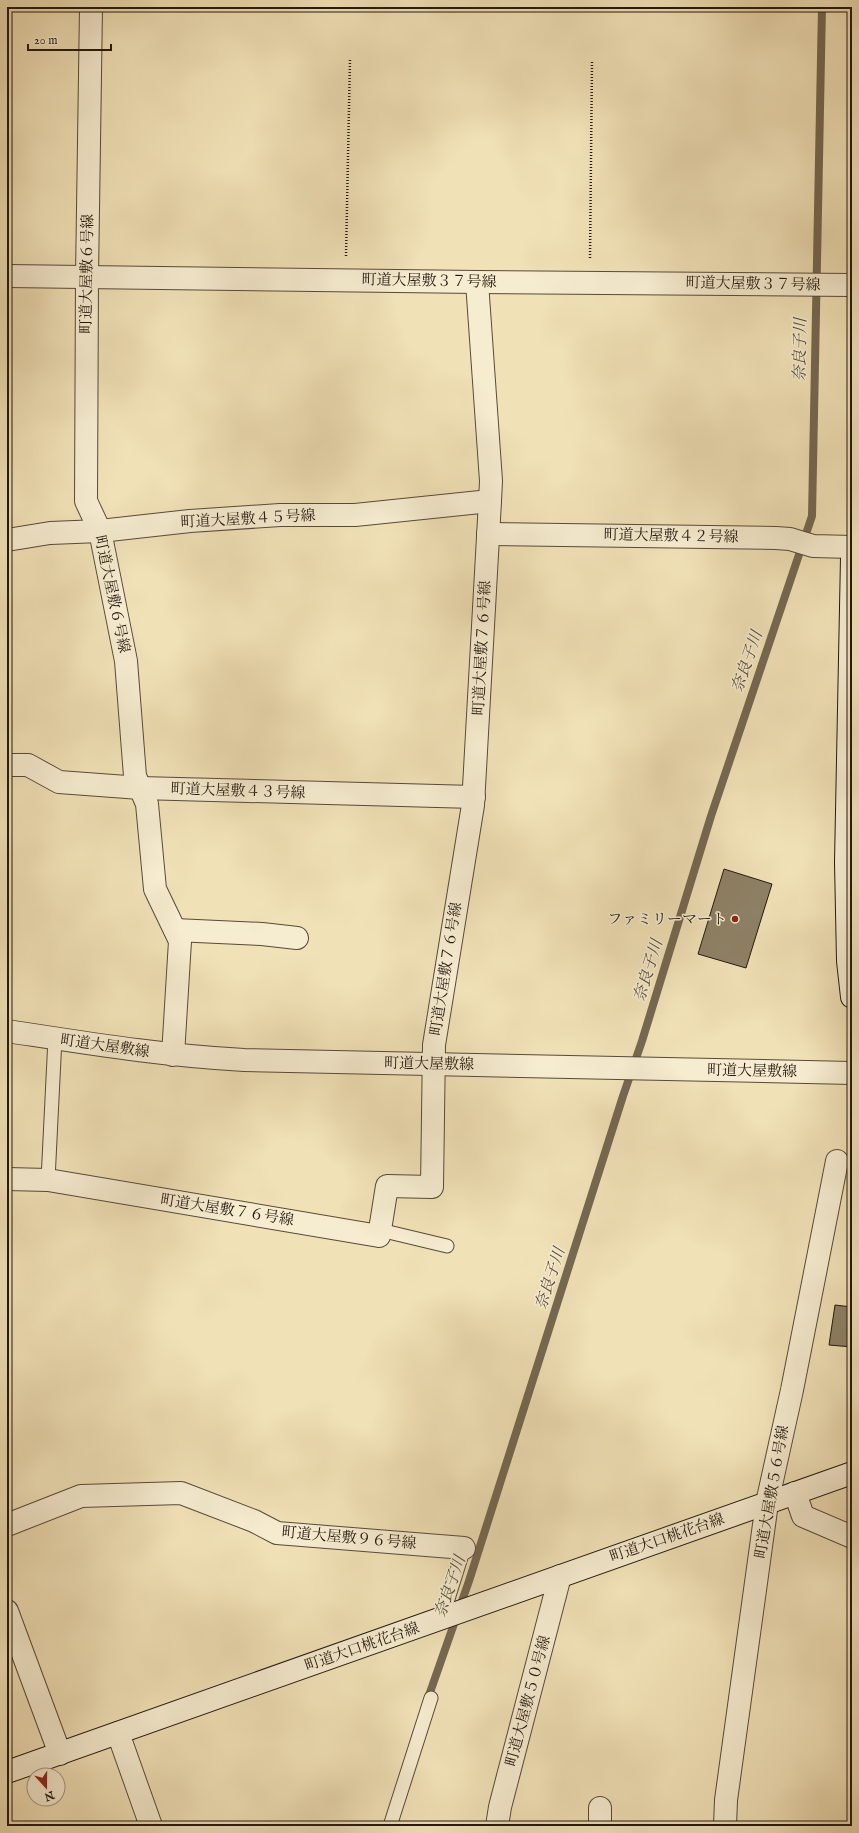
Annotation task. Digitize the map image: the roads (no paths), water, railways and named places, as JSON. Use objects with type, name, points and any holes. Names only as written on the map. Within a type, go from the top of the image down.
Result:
[{"type":"street","name":"町道大屋敷６号線","points":[[91,7],[87,277],[86,501],[100,531],[126,661],[135,776],[147,804],[155,889],[180,941],[173,1055]]},
{"type":"street","name":"町道大屋敷３７号線","points":[[7,276],[852,285]]},
{"type":"street","name":"町道大屋敷７６号線","points":[[7,1179],[48,1180],[379,1236],[387,1186],[432,1187],[434,1044],[474,798],[491,481],[476,282]]},
{"type":"street","name":"町道大屋敷４５号線","points":[[7,540],[50,533],[100,531],[190,520],[258,516],[355,515],[490,501]]},
{"type":"street","name":"町道大屋敷４２号線","points":[[488,534],[776,538],[790,539],[813,546],[852,547]]},
{"type":"street","points":[[852,557],[846,862],[848,961],[852,997]]},
{"type":"street","name":"町道大屋敷４３号線","points":[[7,765],[28,765],[59,782],[140,788],[474,798]]},
{"type":"street","points":[[175,930],[262,934],[297,938]]},
{"type":"street","name":"町道大屋敷線","points":[[7,1031],[173,1055],[244,1060],[852,1073]]},
{"type":"street","name":"町道大屋敷５６号線","points":[[725,1826],[727,1792],[767,1503],[792,1390],[837,1161]]},
{"type":"street","name":"町道大口桃花台線","points":[[7,1772],[852,1472]]},
{"type":"street","name":"町道大屋敷９６号線","points":[[7,1525],[81,1496],[181,1493],[254,1521],[277,1533],[464,1548]]},
{"type":"street","points":[[795,1493],[803,1516],[852,1537]]},
{"type":"street","name":"町道大屋敷５０号線","points":[[497,1826],[500,1807],[560,1576]]},
{"type":"street","points":[[7,1610],[60,1754]]},
{"type":"street","points":[[118,1733],[151,1826]]},
{"type":"lane","points":[[48,1180],[55,1038]]},
{"type":"lane","points":[[380,1230],[447,1246]]},
{"type":"lane","points":[[442,1618],[464,1548]]},
{"type":"lane","points":[[390,1826],[431,1698]]},
{"type":"waterway","name":"奈良子川","points":[[427,1701],[469,1581],[623,1096],[642,1041],[711,816],[812,516],[822,7]]},
{"type":"place","name":"ファミリーマート","points":[[735,919]]}]
